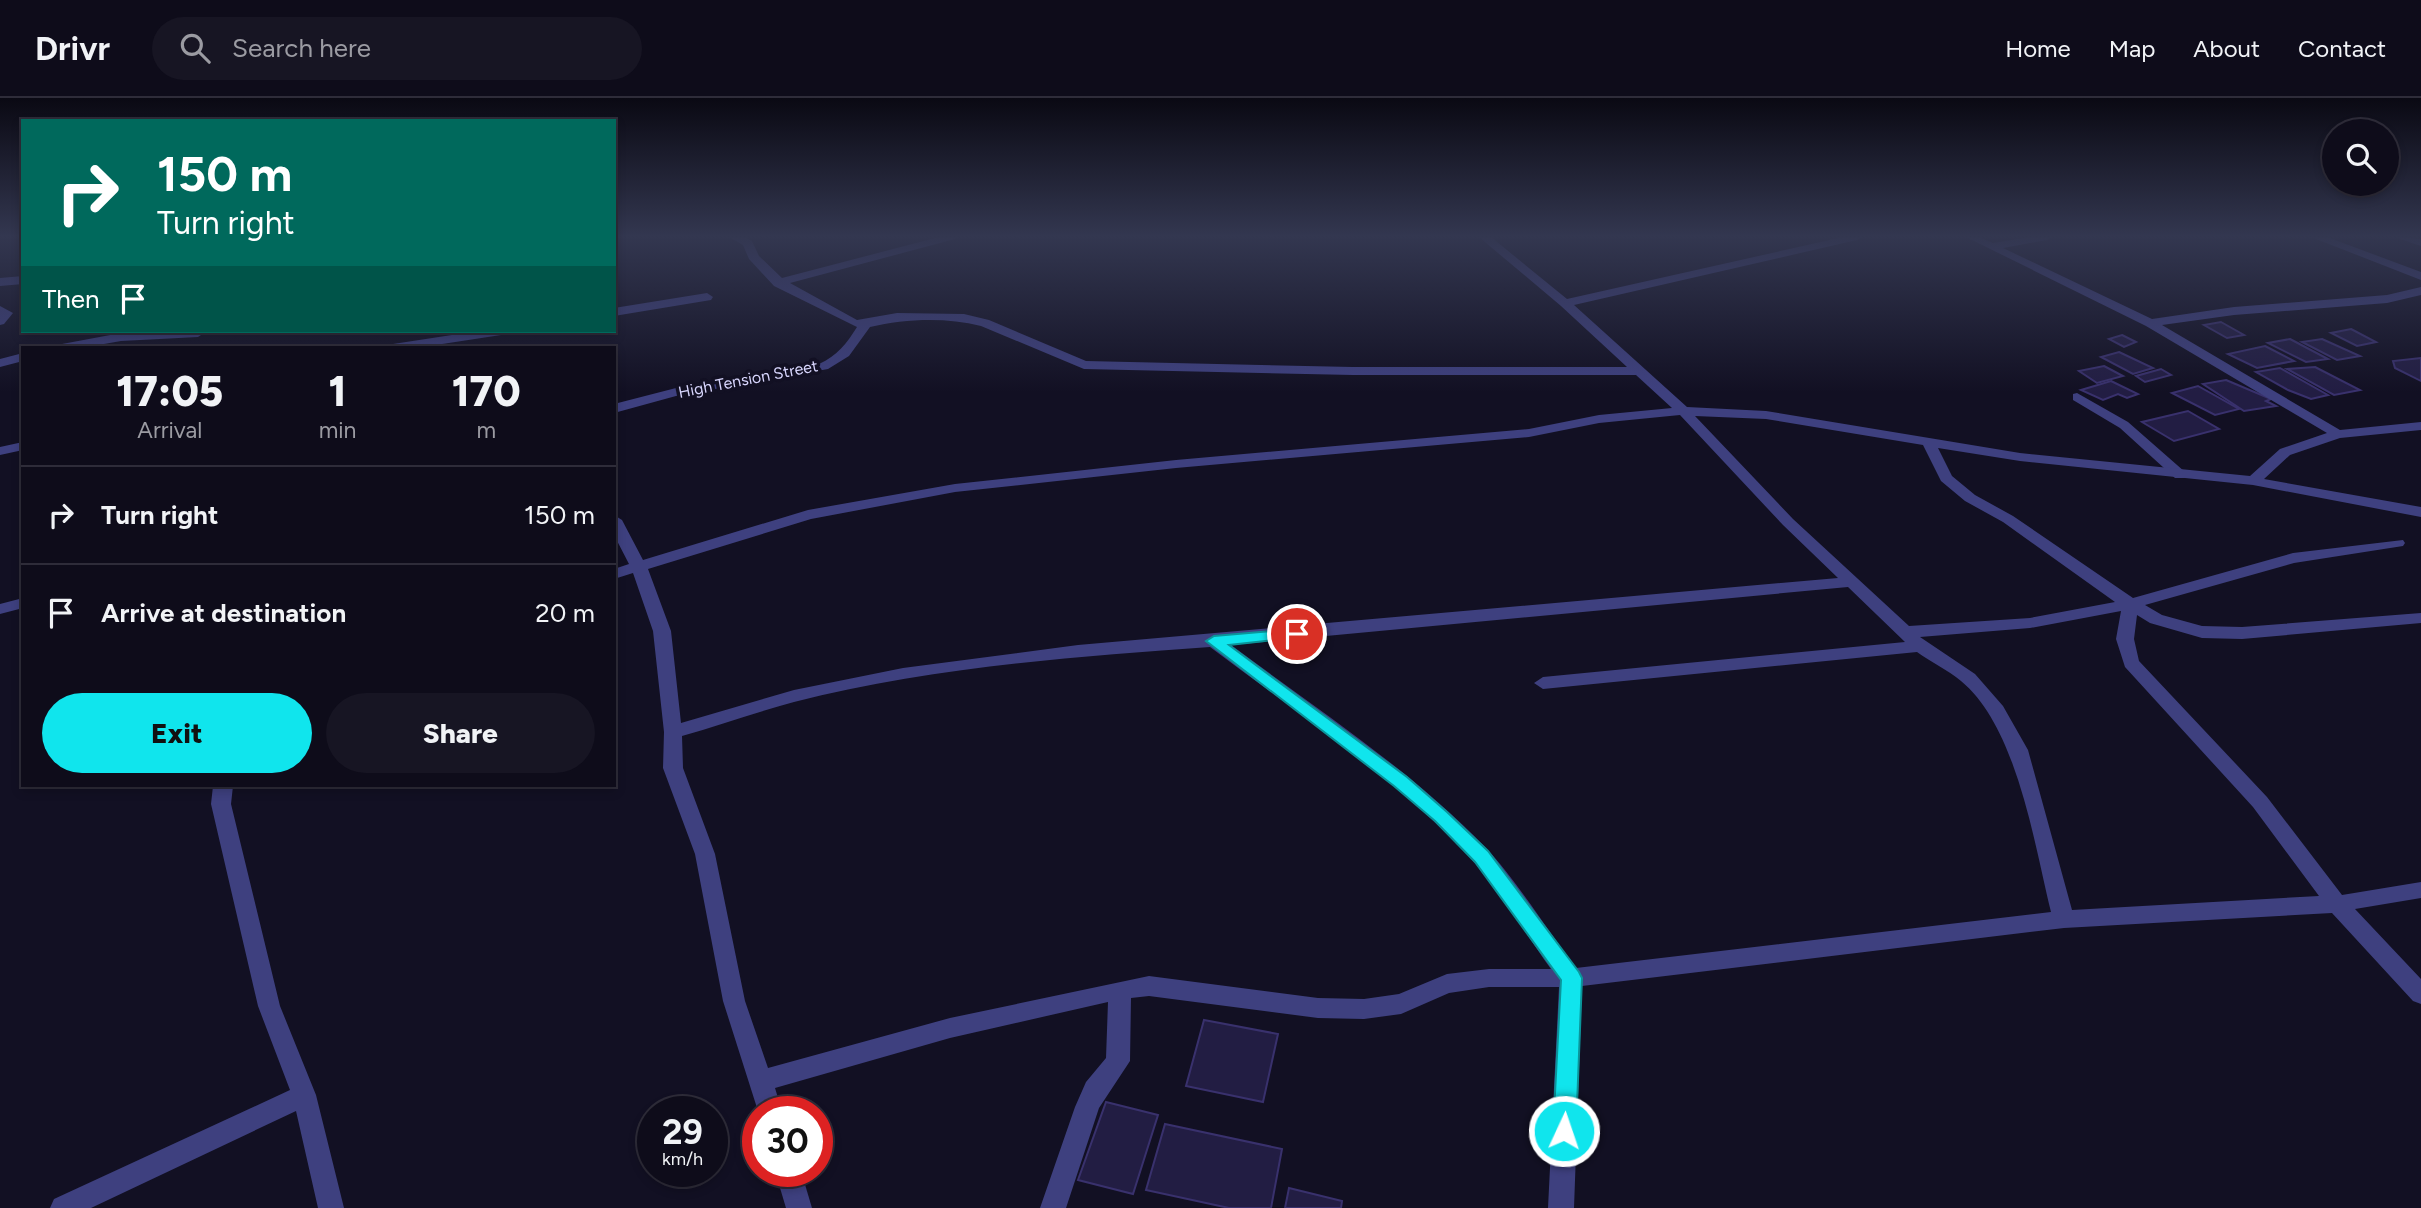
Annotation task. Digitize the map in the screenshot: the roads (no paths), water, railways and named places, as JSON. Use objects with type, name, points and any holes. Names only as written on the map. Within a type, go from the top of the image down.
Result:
[{"type":"street","points":[[789,289],[854,323],[865,324],[897,317],[964,318],[985,323],[1084,365],[1405,371],[1638,371]]},
{"type":"street","points":[[1548,289],[1683,411],[1788,522],[1920,646],[1969,678],[1997,710],[2019,750],[2064,919]]},
{"type":"street","points":[[1565,303],[1623,289]]},
{"type":"street","points":[[2078,289],[2150,323],[2338,434]]},
{"type":"street","points":[[2150,323],[2234,312],[2387,299],[2421,291]]},
{"type":"street","points":[[616,312],[707,297]]},
{"type":"street","name":"High Tension Street","points":[[616,408],[660,396],[754,381],[833,362],[850,348],[865,324]]},
{"type":"street","points":[[73,346],[121,337],[183,333]]},
{"type":"street","points":[[186,346],[198,333]]},
{"type":"street","points":[[406,346],[488,333]]},
{"type":"street","points":[[0,363],[21,358]]},
{"type":"street","points":[[616,573],[808,515],[955,488],[1176,464],[1529,433],[1599,419],[1683,411],[1766,415],[2020,457],[2253,481],[2421,512]]},
{"type":"street","points":[[2253,481],[2285,452],[2338,434],[2421,426]]},
{"type":"street","points":[[1928,441],[1946,478],[1970,498],[2008,519],[2130,604],[2156,619],[2202,632],[2242,633],[2421,618]]},
{"type":"street","points":[[0,451],[21,446]]},
{"type":"street","points":[[616,524],[638,565],[662,631],[673,732],[673,768],[705,854],[734,1002],[766,1096]]},
{"type":"street","points":[[1907,632],[2030,623],[2130,604],[2293,558],[2397,543]]},
{"type":"street","points":[[673,732],[794,696],[903,674],[1078,651],[1214,641],[1852,582]]},
{"type":"street","points":[[0,609],[21,604]]},
{"type":"street","points":[[2130,604],[2125,639],[2131,663],[2260,802],[2337,904],[2421,994]]},
{"type":"street","points":[[1214,641],[1400,781],[1441,816],[1481,856],[1572,978],[1561,1208]]},
{"type":"street","points":[[1543,683],[1920,646]]},
{"type":"street","points":[[223,787],[221,804],[269,1006],[304,1095],[331,1208]]},
{"type":"street","points":[[761,1081],[950,1028],[1120,990],[1150,986],[1318,1008],[1364,1009],[1401,1004],[1447,984],[1489,978],[1572,978],[2064,919],[2337,904],[2421,890]]},
{"type":"street","points":[[1053,1208],[1087,1107],[1095,1090],[1118,1061],[1120,990]]},
{"type":"street","points":[[63,1208],[304,1095]]},
{"type":"street","points":[[793,1187],[799,1208]]},
{"type":"lane","points":[[0,309],[7,313],[0,322]]},
{"type":"lane","points":[[2077,397],[2124,425],[2180,475]]}]
